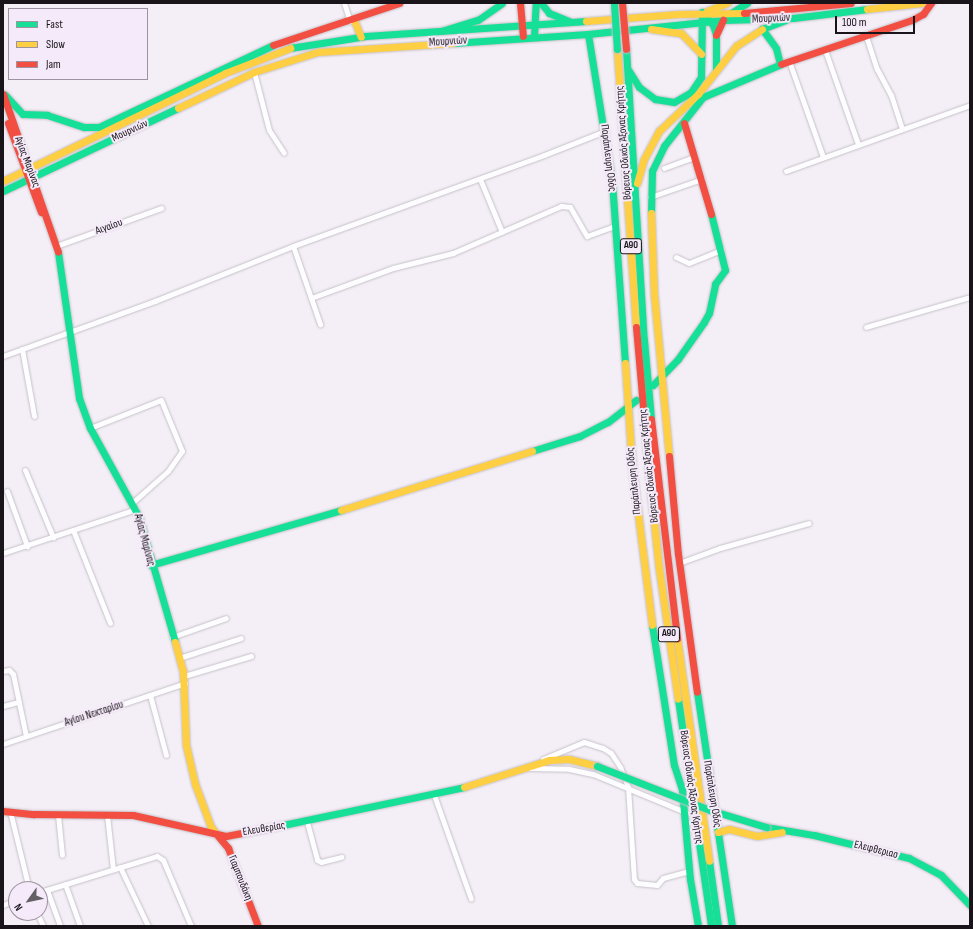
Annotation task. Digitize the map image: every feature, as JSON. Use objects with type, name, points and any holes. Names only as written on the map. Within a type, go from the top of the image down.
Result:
[{"type":"main road","points":[[3,94],[23,114],[47,115],[84,127],[99,127],[280,41],[352,21],[399,3]]},
{"type":"main road","points":[[441,31],[478,20],[502,3]]},
{"type":"main road","points":[[520,3],[523,36]]},
{"type":"main road","points":[[534,36],[536,3]]},
{"type":"main road","points":[[541,3],[549,13],[571,22]]},
{"type":"main road","name":"Βόρειος Οδικός Άξονας Κρήτης","points":[[614,3],[637,340],[649,475],[660,576],[711,926]]},
{"type":"main road","name":"Βόρειος Οδικός Άξονας Κρήτης","points":[[622,3],[644,340],[667,568],[718,926]]},
{"type":"main road","points":[[6,180],[257,59],[296,46],[361,37],[522,27],[702,12],[727,3]]},
{"type":"main road","points":[[715,72],[718,58],[716,35],[723,20],[747,3]]},
{"type":"main road","name":"Μουρνιών","points":[[702,12],[730,14],[851,3]]},
{"type":"main road","name":"Μουρνιών","points":[[3,191],[254,72],[297,56],[336,50],[523,36],[588,34],[706,21],[793,18],[922,3]]},
{"type":"main road","name":"Παράπλευρη Οδός","points":[[732,926],[679,563],[653,286],[650,197],[652,172],[658,155],[703,97],[711,92],[788,61],[912,20],[923,14],[931,3]]},
{"type":"main road","points":[[702,12],[706,21],[716,35]]},
{"type":"main road","points":[[635,190],[650,144],[670,119],[698,94],[736,46],[762,29],[793,18]]},
{"type":"main road","points":[[352,21],[361,37]]},
{"type":"main road","points":[[627,68],[647,95],[663,102],[674,102],[696,87],[701,77],[706,21]]},
{"type":"main road","points":[[651,28],[681,32],[702,54]]},
{"type":"main road","points":[[762,29],[776,48],[780,64]]},
{"type":"main road","name":"Παράπλευρη Οδός","points":[[588,34],[605,130],[615,226],[632,466],[656,660],[674,766],[682,790],[689,871],[698,926]]},
{"type":"main road","name":"Αγίας Μαρίνας","points":[[3,94],[21,156]]},
{"type":"main road","name":"Αγίας Μαρίνας","points":[[3,107],[56,246],[65,285],[68,331],[76,387],[90,428],[134,506],[184,680],[187,754],[198,792],[215,834]]},
{"type":"main road","points":[[653,385],[678,359],[708,313],[714,287],[725,273],[721,250],[702,179],[684,123]]},
{"type":"main road","points":[[6,180],[17,169],[21,156],[32,162],[42,163]]},
{"type":"main road","points":[[13,186],[24,188],[36,195],[38,182],[48,170]]},
{"type":"main road","points":[[151,566],[276,530],[580,436],[608,422],[636,400]]},
{"type":"main road","name":"Ελευθερίας","points":[[6,811],[58,815],[144,817],[226,836],[307,822],[434,796],[486,781],[538,762],[570,759],[597,766]]},
{"type":"main road","name":"Ελεφθεριασ","points":[[597,766],[704,807],[766,827],[814,835],[920,862],[941,875],[970,905]]},
{"type":"main road","points":[[718,832],[729,829],[757,836],[786,831]]},
{"type":"main road","name":"Γιαμπουδάκη","points":[[215,834],[228,848],[258,926]]},
{"type":"street","points":[[344,3],[352,21]]},
{"type":"street","points":[[866,36],[877,69],[891,95],[902,128]]},
{"type":"street","points":[[825,50],[858,144]]},
{"type":"street","points":[[788,61],[823,157]]},
{"type":"street","points":[[254,72],[269,130],[284,153]]},
{"type":"street","points":[[786,171],[902,128],[970,105]]},
{"type":"street","points":[[3,356],[68,331],[155,301],[293,246],[480,179],[605,130]]},
{"type":"street","points":[[664,168],[695,157]]},
{"type":"street","points":[[480,179],[502,232]]},
{"type":"street","points":[[650,197],[702,179]]},
{"type":"street","points":[[311,298],[393,268],[442,257],[554,208],[566,206],[573,210],[586,236],[615,226]]},
{"type":"street","name":"Αιγαίου","points":[[56,246],[162,208]]},
{"type":"street","points":[[293,246],[320,324]]},
{"type":"street","points":[[676,257],[689,263],[721,250]]},
{"type":"street","points":[[866,327],[970,297]]},
{"type":"street","points":[[22,349],[34,416]]},
{"type":"street","points":[[3,553],[73,530],[134,506],[168,471],[182,451],[161,400],[90,428]]},
{"type":"street","points":[[25,470],[52,537]]},
{"type":"street","points":[[7,491],[27,546]]},
{"type":"street","points":[[679,563],[720,548],[809,523]]},
{"type":"street","points":[[73,530],[110,622]]},
{"type":"street","points":[[172,637],[226,618]]},
{"type":"street","points":[[178,658],[241,638]]},
{"type":"street","name":"Αγίου Νεκταρίου","points":[[4,742],[150,695],[184,680],[251,656]]},
{"type":"street","points":[[3,671],[9,670],[13,674],[26,736]]},
{"type":"street","points":[[150,695],[166,755]]},
{"type":"street","points":[[3,706],[18,702]]},
{"type":"street","points":[[538,762],[578,744],[591,743],[603,748],[614,756],[628,787],[634,879],[637,883],[657,886],[664,878],[689,871]]},
{"type":"street","points":[[520,768],[569,769],[593,774],[628,787],[684,812]]},
{"type":"street","points":[[434,796],[471,899]]},
{"type":"street","points":[[6,811],[26,881]]},
{"type":"street","points":[[58,815],[62,855]]},
{"type":"street","points":[[108,815],[113,869]]},
{"type":"street","points":[[307,822],[317,860],[321,862],[341,857]]},
{"type":"street","points":[[48,890],[153,856],[162,858],[191,926]]},
{"type":"street","points":[[120,867],[148,926]]},
{"type":"street","points":[[65,884],[80,926]]},
{"type":"street","points":[[48,893],[60,926]]},
{"type":"traffic: fast","points":[[441,31],[478,20],[502,3]]},
{"type":"traffic: fast","points":[[534,36],[536,3]]},
{"type":"traffic: fast","points":[[541,3],[549,13],[571,22]]},
{"type":"traffic: fast","points":[[614,3],[617,49]]},
{"type":"traffic: fast","points":[[731,13],[747,3]]},
{"type":"traffic: fast","points":[[453,43],[588,34],[723,20],[793,18],[867,9]]},
{"type":"traffic: fast","points":[[702,12],[713,25],[716,35],[716,69]]},
{"type":"traffic: fast","points":[[629,71],[639,87],[655,99],[674,102],[691,92],[701,77],[702,12]]},
{"type":"traffic: fast","points":[[780,64],[776,48],[762,29],[786,20]]},
{"type":"traffic: fast","points":[[290,48],[366,36],[586,21]]},
{"type":"traffic: fast","points":[[588,34],[612,182],[625,363]]},
{"type":"traffic: fast","points":[[5,95],[23,114],[47,115],[84,127],[99,127],[273,45]]},
{"type":"traffic: fast","points":[[626,49],[644,340],[651,419]]},
{"type":"traffic: fast","points":[[651,213],[652,171],[664,146],[703,97],[781,64]]},
{"type":"traffic: fast","points":[[3,191],[178,108]]},
{"type":"traffic: fast","points":[[653,385],[678,359],[704,322],[709,313],[715,284],[725,270],[711,214]]},
{"type":"traffic: fast","points":[[58,252],[79,398],[90,428],[139,517],[175,642]]},
{"type":"traffic: fast","points":[[532,451],[580,436],[608,422],[636,400]]},
{"type":"traffic: fast","points":[[151,565],[341,510]]},
{"type":"traffic: fast","points":[[652,625],[674,765],[682,790],[690,879],[698,926]]},
{"type":"traffic: fast","points":[[697,692],[732,926]]},
{"type":"traffic: fast","points":[[678,699],[711,926]]},
{"type":"traffic: fast","points":[[597,766],[710,810],[766,827]]},
{"type":"traffic: fast","points":[[278,826],[464,787]]},
{"type":"traffic: fast","points":[[766,827],[814,835],[909,858],[941,875],[970,905]]},
{"type":"traffic: fast","points":[[709,861],[718,926]]},
{"type":"traffic: slow","points":[[707,11],[727,3]]},
{"type":"traffic: slow","points":[[867,9],[922,3]]},
{"type":"traffic: slow","points":[[586,21],[679,14],[744,13]]},
{"type":"traffic: slow","points":[[354,20],[361,37]]},
{"type":"traffic: slow","points":[[651,29],[681,33],[701,54]]},
{"type":"traffic: slow","points":[[637,183],[644,159],[659,131],[698,94],[736,46],[762,29]]},
{"type":"traffic: slow","points":[[178,108],[254,72],[318,52],[453,43]]},
{"type":"traffic: slow","points":[[3,181],[225,73],[290,48]]},
{"type":"traffic: slow","points":[[617,49],[636,327]]},
{"type":"traffic: slow","points":[[651,213],[654,294],[669,456]]},
{"type":"traffic: slow","points":[[625,363],[632,466],[652,625]]},
{"type":"traffic: slow","points":[[341,510],[532,451]]},
{"type":"traffic: slow","points":[[648,465],[659,569],[678,699]]},
{"type":"traffic: slow","points":[[677,638],[709,861]]},
{"type":"traffic: slow","points":[[175,642],[183,671],[186,745],[195,784],[211,827],[218,836]]},
{"type":"traffic: slow","points":[[464,787],[549,760],[569,759],[597,766]]},
{"type":"traffic: slow","points":[[718,832],[729,829],[757,836],[782,832]]},
{"type":"traffic: jam","points":[[273,45],[399,3]]},
{"type":"traffic: jam","points":[[520,3],[523,36]]},
{"type":"traffic: jam","points":[[622,3],[626,49]]},
{"type":"traffic: jam","points":[[744,13],[851,3]]},
{"type":"traffic: jam","points":[[781,64],[912,20],[923,14],[931,3]]},
{"type":"traffic: jam","points":[[716,35],[723,20]]},
{"type":"traffic: jam","points":[[3,94],[58,252]]},
{"type":"traffic: jam","points":[[8,123],[41,212]]},
{"type":"traffic: jam","points":[[684,123],[711,214]]},
{"type":"traffic: jam","points":[[636,327],[648,465]]},
{"type":"traffic: jam","points":[[651,419],[677,638]]},
{"type":"traffic: jam","points":[[669,456],[678,554],[697,692]]},
{"type":"traffic: jam","points":[[3,811],[34,814],[133,815],[226,836],[278,826]]},
{"type":"traffic: jam","points":[[218,836],[228,848],[258,926]]}]
